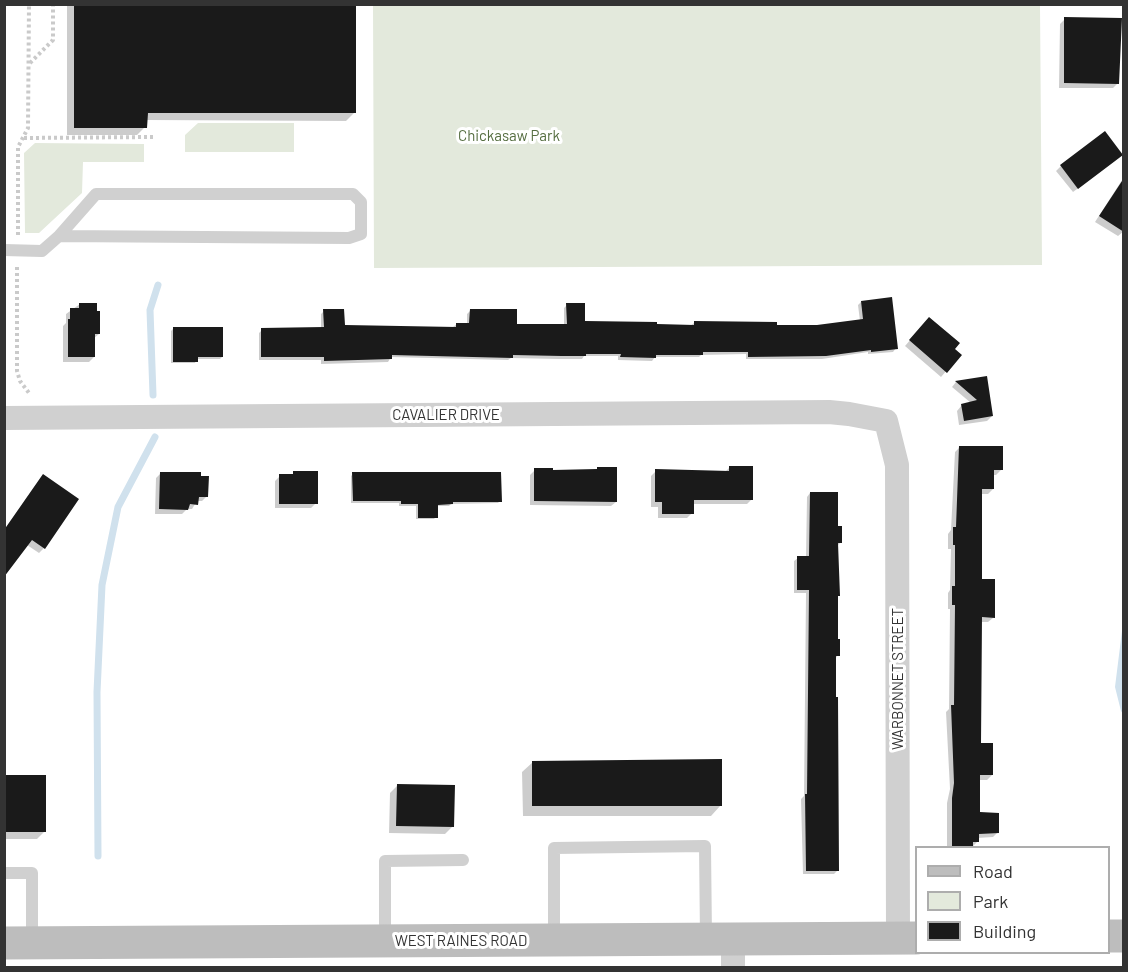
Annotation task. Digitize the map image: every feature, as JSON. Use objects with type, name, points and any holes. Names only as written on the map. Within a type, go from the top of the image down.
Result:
[{"type":"main road","name":"WEST RAINES ROAD","points":[[18,943],[554,940],[724,949],[907,938]]},
{"type":"street","name":"CAVALIER DRIVE","points":[[4,418],[829,412],[886,422]]},
{"type":"street","name":"WARBONNET STREET","points":[[886,422],[897,465],[907,938]]},
{"type":"lane","points":[[4,250],[42,251],[59,236],[96,194],[353,194],[361,202],[361,234],[350,238],[59,236]]},
{"type":"lane","points":[[554,940],[554,848],[705,846],[724,949]]},
{"type":"lane","points":[[385,941],[385,861],[463,860]]},
{"type":"lane","points":[[4,873],[32,873],[18,943]]},
{"type":"path","points":[[29,4],[28,128],[18,147],[17,371],[20,381],[29,393]]},
{"type":"path","points":[[29,64],[53,40],[53,4]]},
{"type":"path","points":[[24,138],[153,137]]},
{"type":"green space","name":"Chickasaw Park","points":[[373,5],[1040,5],[1042,265],[374,268]]},
{"type":"green space","points":[[198,123],[294,123],[294,152],[185,152],[185,135]]},
{"type":"green space","points":[[35,143],[144,144],[144,162],[83,162],[82,193],[39,233],[25,233],[24,153]]},
{"type":"water","points":[[1123,623],[1123,714],[1115,687]]},
{"type":"building","points":[[74,4],[356,4],[356,113],[148,113],[147,128],[74,128]]},
{"type":"building","points":[[1064,17],[1122,18],[1119,84],[1064,83]]},
{"type":"building","points":[[1105,131],[1123,155],[1078,189],[1060,165]]},
{"type":"building","points":[[1124,178],[1124,232],[1099,216]]},
{"type":"building","points":[[892,297],[898,349],[871,352],[871,350],[826,356],[748,357],[748,352],[703,352],[703,355],[656,355],[656,358],[620,357],[621,354],[513,355],[513,358],[392,355],[392,359],[324,361],[324,357],[261,357],[261,328],[324,327],[323,309],[344,309],[345,325],[456,327],[456,323],[469,323],[470,309],[517,309],[517,324],[567,324],[566,303],[585,303],[585,321],[694,325],[694,321],[777,322],[777,325],[817,325],[863,319],[861,301]]},
{"type":"building","points":[[79,303],[97,303],[97,311],[100,311],[100,334],[95,334],[95,357],[68,357],[70,308],[79,308]]},
{"type":"building","points":[[929,317],[960,343],[955,349],[962,355],[947,373],[909,340]]},
{"type":"building","points":[[173,327],[223,327],[223,357],[198,357],[198,362],[173,362]]},
{"type":"building","points":[[987,376],[993,416],[964,421],[961,404],[977,400],[955,381]]},
{"type":"building","points":[[959,446],[1003,446],[1003,470],[994,470],[994,489],[982,489],[982,579],[995,579],[995,618],[982,617],[981,743],[993,743],[993,775],[980,775],[980,812],[999,813],[999,833],[979,834],[979,842],[973,842],[973,846],[952,846],[954,783],[951,705],[954,705],[955,605],[952,605],[952,586],[955,586],[953,527],[956,527]]},
{"type":"building","points":[[729,466],[753,466],[753,500],[694,500],[694,514],[662,514],[662,502],[655,502],[655,469],[729,471]]},
{"type":"building","points":[[597,467],[617,467],[617,502],[534,501],[534,468],[553,468],[553,470],[597,469]]},
{"type":"building","points":[[293,471],[318,471],[318,504],[279,504],[279,474],[293,474]]},
{"type":"building","points":[[160,472],[201,472],[201,476],[209,476],[208,497],[199,497],[198,505],[190,504],[188,510],[159,509]]},
{"type":"building","points":[[352,472],[501,472],[502,502],[453,502],[453,504],[438,505],[438,518],[418,518],[418,504],[401,504],[401,501],[353,501]]},
{"type":"building","points":[[43,474],[79,499],[45,549],[32,540],[4,577],[4,530]]},
{"type":"building","points":[[810,492],[838,492],[838,526],[842,526],[842,543],[838,543],[840,656],[836,656],[839,871],[806,871],[805,794],[807,794],[809,590],[797,590],[797,556],[809,556]]},
{"type":"building","points":[[722,759],[722,806],[532,806],[532,761]]},
{"type":"building","points":[[4,775],[46,775],[46,832],[4,832]]},
{"type":"building","points":[[397,784],[455,785],[454,827],[396,826]]},
{"type":"waterway","points":[[153,395],[150,310],[158,285]]},
{"type":"waterway","points":[[98,856],[97,692],[102,585],[118,507],[155,437]]}]
